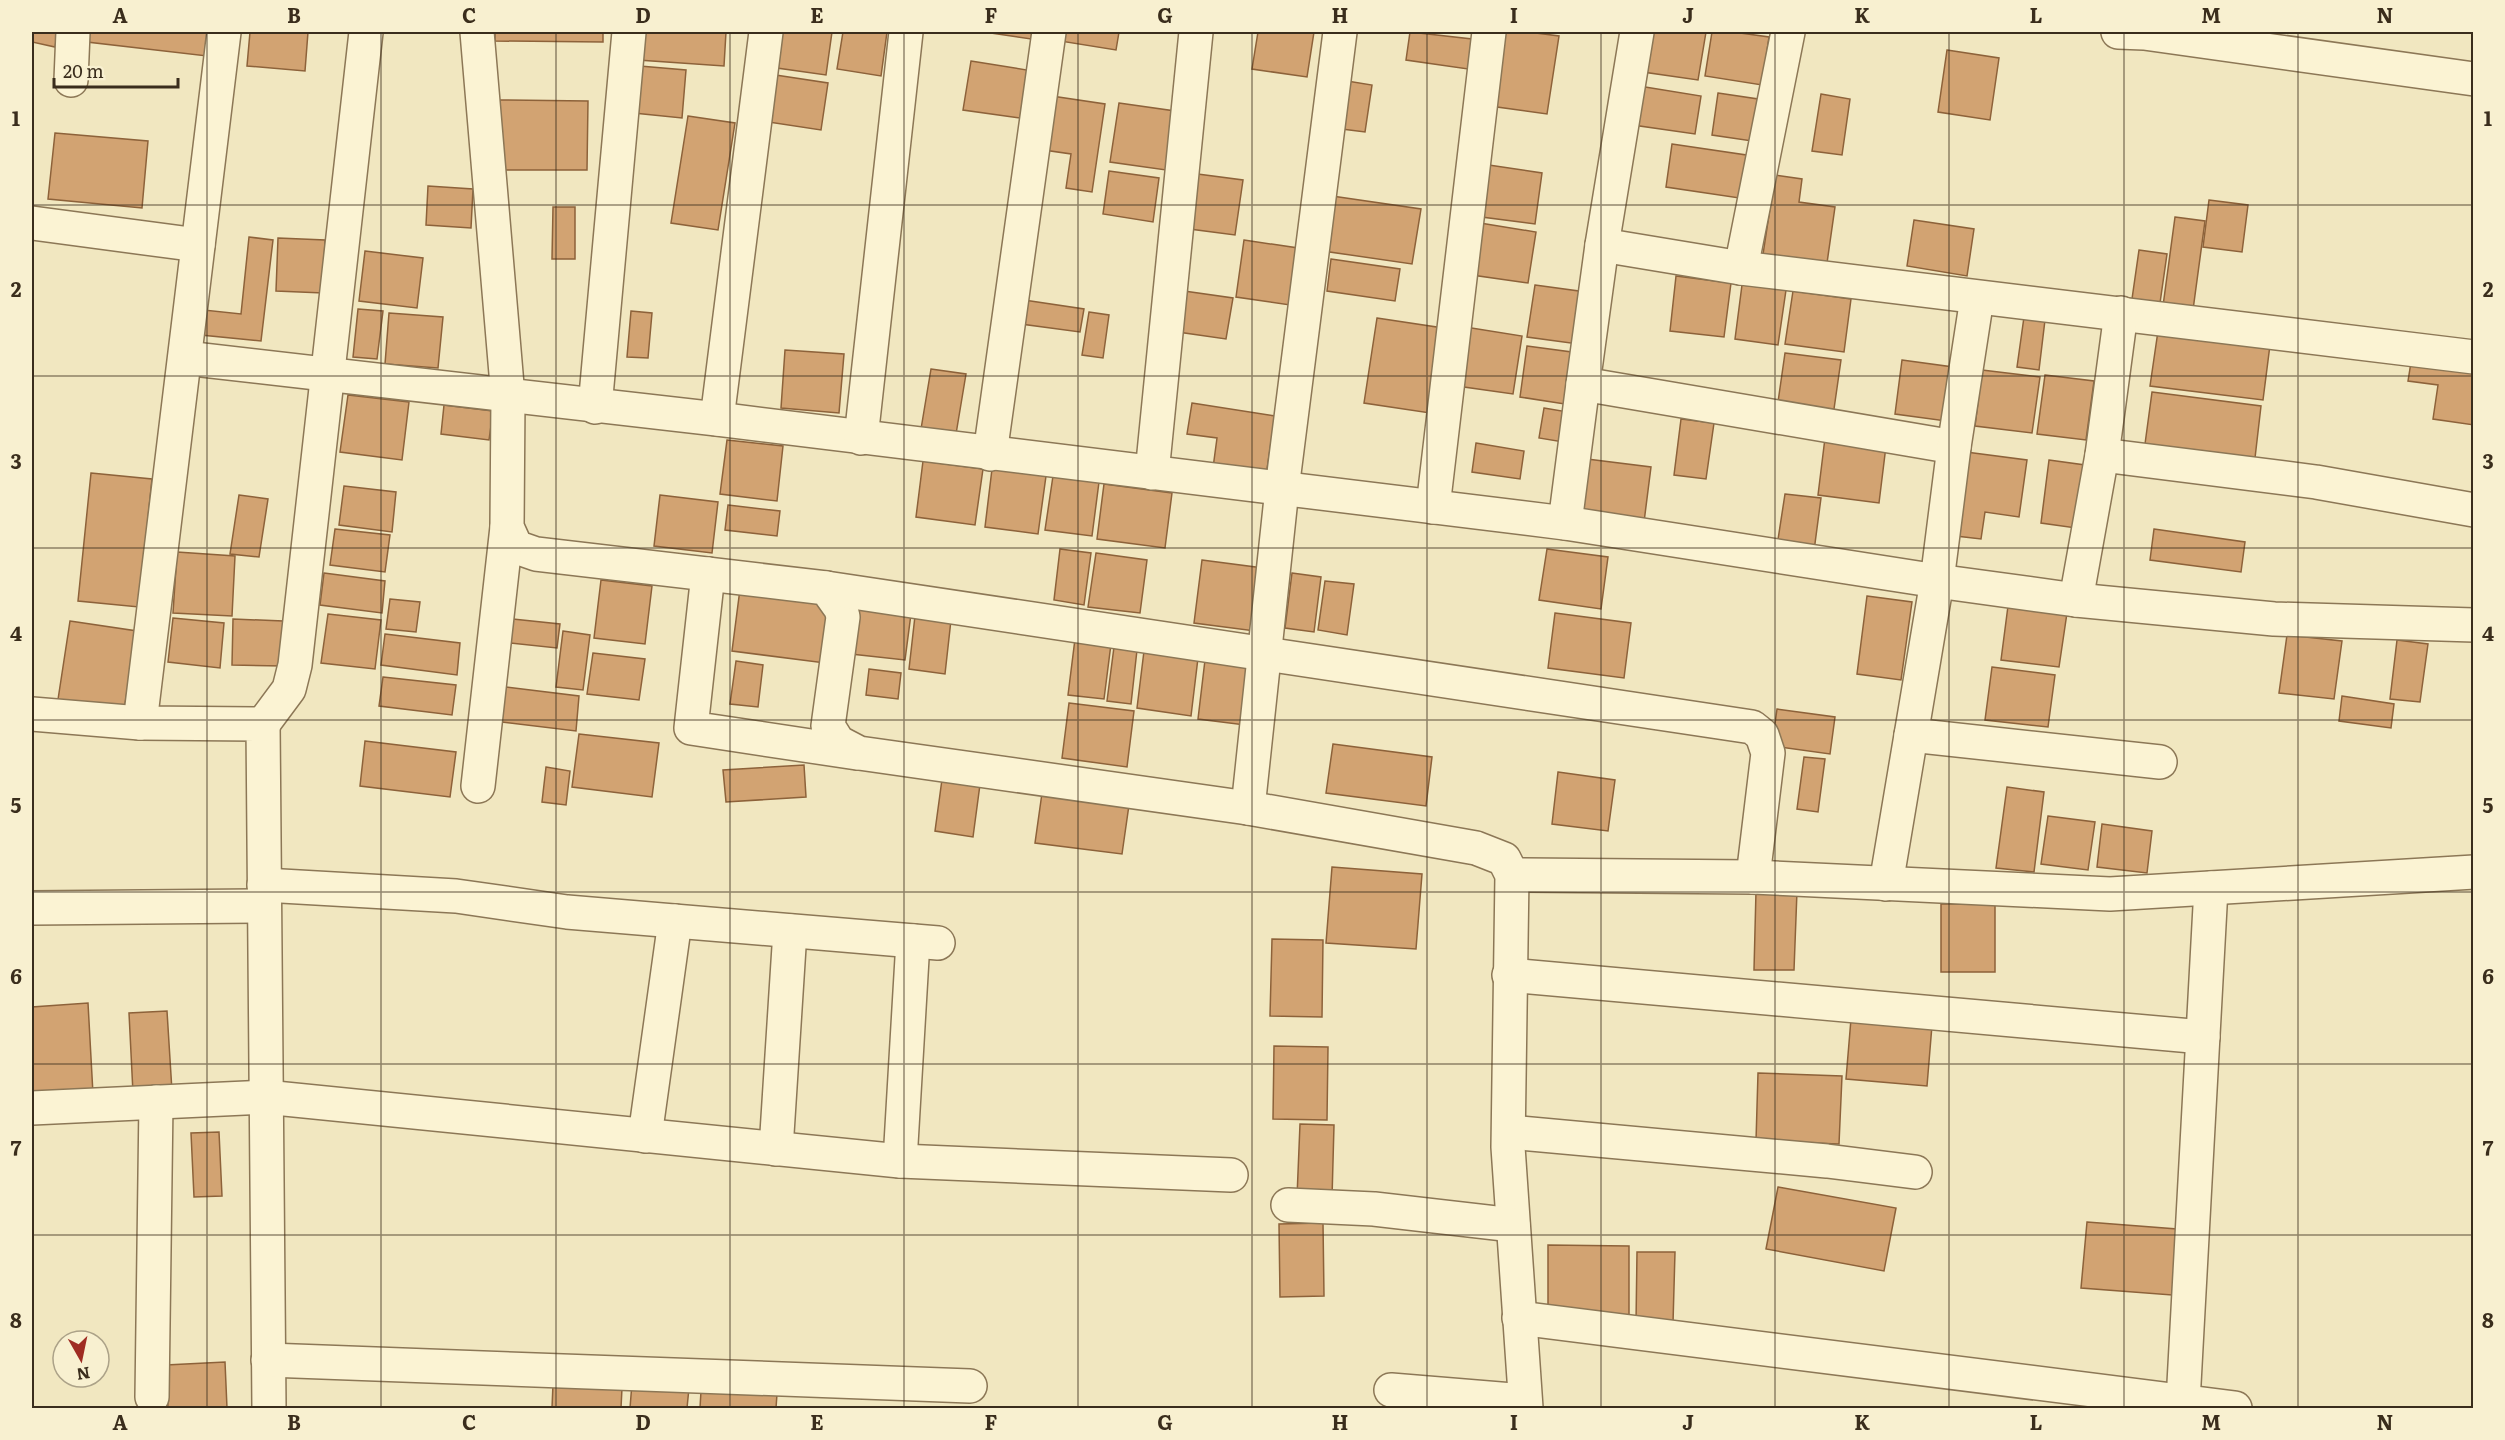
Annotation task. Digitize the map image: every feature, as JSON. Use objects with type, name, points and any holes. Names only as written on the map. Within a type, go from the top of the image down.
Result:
[{"type":"street","points":[[71,80],[73,32]]},
{"type":"street","points":[[140,723],[224,32]]},
{"type":"street","points":[[269,1408],[263,724],[289,689],[295,666],[366,32]]},
{"type":"street","points":[[477,32],[508,397],[507,527],[478,786]]},
{"type":"street","points":[[595,406],[629,32]]},
{"type":"street","points":[[717,419],[766,32]]},
{"type":"street","points":[[861,438],[906,32]]},
{"type":"street","points":[[990,454],[1049,32]]},
{"type":"street","points":[[1152,473],[1196,32]]},
{"type":"street","points":[[1248,808],[1282,489],[1340,32]]},
{"type":"street","points":[[1433,507],[1490,32]]},
{"type":"street","points":[[1565,523],[1602,245],[1637,32]]},
{"type":"street","points":[[1742,268],[1788,32]]},
{"type":"street","points":[[2118,32],[2144,33],[2474,79]]},
{"type":"street","points":[[32,223],[198,245]]},
{"type":"street","points":[[1602,245],[1742,268],[2474,357]]},
{"type":"street","points":[[1886,884],[1937,581],[1954,447],[1977,298]]},
{"type":"street","points":[[2076,600],[2102,455],[2121,313]]},
{"type":"street","points":[[185,358],[508,397],[717,419],[1565,523],[1937,581],[2076,600],[2274,619],[2474,625]]},
{"type":"street","points":[[1583,384],[1954,447]]},
{"type":"street","points":[[2102,455],[2316,482],[2474,510]]},
{"type":"street","points":[[507,527],[516,547],[536,554],[826,588],[1752,727],[1762,735],[1768,753],[1753,877]]},
{"type":"street","points":[[708,574],[691,728],[1248,808],[1476,848],[1504,859],[1512,875],[1509,975],[1509,1132],[1526,1405],[1391,1390]]},
{"type":"street","points":[[826,588],[841,609],[843,617],[828,726],[838,742],[859,753]]},
{"type":"street","points":[[32,714],[140,723],[263,724]]},
{"type":"street","points":[[1911,735],[2160,762]]},
{"type":"street","points":[[1512,875],[1753,877],[2110,894],[2474,872]]},
{"type":"street","points":[[2182,1402],[2211,888]]},
{"type":"street","points":[[32,908],[264,896],[456,896],[567,912],[925,942],[900,1161]]},
{"type":"street","points":[[645,1136],[675,921]]},
{"type":"street","points":[[776,1149],[790,931]]},
{"type":"street","points":[[1509,975],[2203,1037]]},
{"type":"street","points":[[32,1108],[265,1097],[900,1161],[1231,1175]]},
{"type":"street","points":[[152,1397],[156,1102]]},
{"type":"street","points":[[1509,1132],[1827,1161],[1915,1172]]},
{"type":"street","points":[[1288,1205],[1374,1209],[1514,1225]]},
{"type":"street","points":[[1519,1318],[2235,1408]]},
{"type":"street","points":[[268,1360],[970,1386]]},
{"type":"building","points":[[32,32],[58,32],[55,47],[32,42]]},
{"type":"building","points":[[88,32],[210,32],[207,56],[87,42]]},
{"type":"building","points":[[250,32],[308,32],[305,71],[247,66]]},
{"type":"building","points":[[495,32],[603,32],[603,42],[495,41]]},
{"type":"building","points":[[640,32],[726,32],[724,66],[638,60]]},
{"type":"building","points":[[776,32],[832,32],[826,75],[770,67]]},
{"type":"building","points":[[843,32],[887,32],[881,76],[837,69]]},
{"type":"building","points":[[984,32],[1032,32],[1031,39]]},
{"type":"building","points":[[1062,32],[1119,32],[1116,50],[1060,41]]},
{"type":"building","points":[[1258,32],[1314,32],[1307,77],[1252,69]]},
{"type":"building","points":[[1410,32],[1472,39],[1468,69],[1406,60]]},
{"type":"building","points":[[1501,32],[1528,32],[1559,36],[1547,114],[1490,106]]},
{"type":"building","points":[[1649,32],[1706,32],[1698,80],[1643,72]]},
{"type":"building","points":[[1712,32],[1733,32],[1769,37],[1762,85],[1705,76]]},
{"type":"building","points":[[1947,50],[1999,58],[1990,120],[1938,112]]},
{"type":"building","points":[[971,61],[1027,70],[1020,118],[963,110]]},
{"type":"building","points":[[628,65],[686,70],[682,118],[624,112]]},
{"type":"building","points":[[769,74],[828,83],[821,130],[762,121]]},
{"type":"building","points":[[1341,80],[1372,85],[1365,132],[1334,128]]},
{"type":"building","points":[[1639,86],[1701,96],[1695,134],[1633,125]]},
{"type":"building","points":[[1718,93],[1758,99],[1752,141],[1712,135]]},
{"type":"building","points":[[1821,94],[1850,99],[1842,155],[1812,151]]},
{"type":"building","points":[[1045,95],[1105,104],[1092,192],[1066,188],[1071,154],[1037,149]]},
{"type":"building","points":[[500,100],[588,101],[587,170],[499,170]]},
{"type":"building","points":[[1119,103],[1175,111],[1166,170],[1110,162]]},
{"type":"building","points":[[688,116],[735,123],[718,230],[671,223]]},
{"type":"building","points":[[55,133],[148,141],[142,208],[48,199]]},
{"type":"building","points":[[1672,144],[1753,156],[1746,199],[1666,187]]},
{"type":"building","points":[[1482,164],[1542,173],[1535,224],[1474,216]]},
{"type":"building","points":[[1109,171],[1159,178],[1153,222],[1103,214]]},
{"type":"building","points":[[1190,173],[1243,180],[1235,235],[1182,228]]},
{"type":"building","points":[[1775,175],[1802,179],[1799,202],[1835,207],[1826,270],[1762,261]]},
{"type":"building","points":[[428,186],[473,189],[471,228],[426,225]]},
{"type":"building","points":[[1332,196],[1421,209],[1412,264],[1323,251]]},
{"type":"building","points":[[2209,200],[2248,205],[2242,252],[2203,247]]},
{"type":"building","points":[[553,207],[575,207],[575,259],[552,259]]},
{"type":"building","points":[[2175,217],[2205,221],[2193,310],[2163,306]]},
{"type":"building","points":[[1914,220],[1974,229],[1967,276],[1907,266]]},
{"type":"building","points":[[1480,223],[1536,232],[1528,283],[1472,275]]},
{"type":"building","points":[[249,237],[273,240],[261,341],[201,335],[204,310],[241,314]]},
{"type":"building","points":[[278,238],[325,240],[323,293],[276,291]]},
{"type":"building","points":[[1244,240],[1298,248],[1290,305],[1236,297]]},
{"type":"building","points":[[2139,250],[2167,254],[2160,303],[2132,299]]},
{"type":"building","points":[[365,251],[423,258],[417,308],[359,301]]},
{"type":"building","points":[[1331,259],[1400,269],[1395,301],[1327,291]]},
{"type":"building","points":[[1676,276],[1731,283],[1724,337],[1670,331]]},
{"type":"building","points":[[1535,285],[1586,292],[1578,344],[1527,337]]},
{"type":"building","points":[[1742,285],[1786,290],[1778,345],[1735,339]]},
{"type":"building","points":[[1177,290],[1233,298],[1226,339],[1171,331]]},
{"type":"building","points":[[1793,291],[1851,299],[1844,352],[1785,344]]},
{"type":"building","points":[[1024,300],[1084,309],[1080,332],[1021,324]]},
{"type":"building","points":[[358,309],[383,311],[377,359],[353,357]]},
{"type":"building","points":[[631,311],[652,313],[648,358],[627,357]]},
{"type":"building","points":[[1089,312],[1109,315],[1103,358],[1082,355]]},
{"type":"building","points":[[389,313],[443,317],[438,368],[385,364]]},
{"type":"building","points":[[2024,317],[2045,320],[2039,370],[2017,367]]},
{"type":"building","points":[[1377,318],[1443,328],[1430,413],[1364,403]]},
{"type":"building","points":[[1459,326],[1522,336],[1513,394],[1450,385]]},
{"type":"building","points":[[2158,331],[2270,345],[2263,400],[2150,386]]},
{"type":"building","points":[[1527,346],[1579,353],[1571,405],[1520,397]]},
{"type":"building","points":[[785,350],[844,354],[839,413],[781,408]]},
{"type":"building","points":[[1785,353],[1841,360],[1833,416],[1777,409]]},
{"type":"building","points":[[2412,356],[2474,364],[2474,425],[2433,419],[2438,385],[2408,381]]},
{"type":"building","points":[[1902,360],[1953,367],[1946,421],[1895,414]]},
{"type":"building","points":[[931,369],[966,374],[956,434],[921,429]]},
{"type":"building","points":[[1982,370],[2040,377],[2032,433],[1975,426]]},
{"type":"building","points":[[2045,375],[2094,381],[2086,440],[2037,434]]},
{"type":"building","points":[[2152,392],[2261,406],[2255,458],[2145,444]]},
{"type":"building","points":[[348,395],[409,402],[402,460],[340,452]]},
{"type":"building","points":[[1192,403],[1275,416],[1266,476],[1213,468],[1217,438],[1187,434]]},
{"type":"building","points":[[444,405],[493,411],[489,440],[441,434]]},
{"type":"building","points":[[1544,408],[1568,412],[1563,442],[1539,438]]},
{"type":"building","points":[[1681,419],[1714,423],[1706,479],[1674,475]]},
{"type":"building","points":[[1825,438],[1886,446],[1879,503],[1818,495]]},
{"type":"building","points":[[727,440],[783,446],[777,501],[720,494]]},
{"type":"building","points":[[1476,443],[1524,451],[1520,479],[1472,472]]},
{"type":"building","points":[[1966,452],[2027,460],[2019,517],[1985,512],[1981,539],[1956,536]]},
{"type":"building","points":[[1587,459],[1651,467],[1643,530],[1578,521]]},
{"type":"building","points":[[2049,460],[2085,465],[2076,528],[2041,523]]},
{"type":"building","points":[[923,461],[983,469],[975,525],[916,517]]},
{"type":"building","points":[[992,469],[1046,476],[1038,534],[985,527]]},
{"type":"building","points":[[91,473],[152,479],[139,607],[78,601]]},
{"type":"building","points":[[1053,476],[1099,482],[1092,536],[1045,530]]},
{"type":"building","points":[[1104,484],[1172,493],[1165,548],[1097,539]]},
{"type":"building","points":[[344,486],[396,492],[392,532],[339,525]]},
{"type":"building","points":[[1785,494],[1821,498],[1814,551],[1777,546]]},
{"type":"building","points":[[239,495],[268,499],[259,557],[230,554]]},
{"type":"building","points":[[660,495],[718,502],[712,553],[654,546]]},
{"type":"building","points":[[728,505],[780,511],[777,536],[725,530]]},
{"type":"building","points":[[335,529],[390,535],[385,572],[330,565]]},
{"type":"building","points":[[2154,529],[2245,542],[2241,572],[2150,560]]},
{"type":"building","points":[[1060,549],[1091,553],[1084,605],[1054,600]]},
{"type":"building","points":[[1547,549],[1608,557],[1601,609],[1539,600]]},
{"type":"building","points":[[177,552],[235,556],[232,616],[173,613]]},
{"type":"building","points":[[1096,553],[1147,560],[1140,613],[1088,607]]},
{"type":"building","points":[[1202,560],[1263,568],[1255,631],[1194,623]]},
{"type":"building","points":[[324,573],[385,581],[382,613],[320,605]]},
{"type":"building","points":[[1292,573],[1321,577],[1314,632],[1285,628]]},
{"type":"building","points":[[601,580],[652,586],[645,644],[594,638]]},
{"type":"building","points":[[1325,581],[1354,584],[1347,635],[1318,630]]},
{"type":"building","points":[[740,589],[833,601],[825,663],[732,651]]},
{"type":"building","points":[[1867,596],[1912,602],[1901,680],[1857,674]]},
{"type":"building","points":[[390,599],[420,602],[416,632],[386,629]]},
{"type":"building","points":[[847,606],[911,614],[905,660],[842,653]]},
{"type":"building","points":[[2008,606],[2067,613],[2059,667],[2001,660]]},
{"type":"building","points":[[1555,613],[1631,623],[1624,678],[1548,668]]},
{"type":"building","points":[[328,614],[381,620],[375,669],[321,663]]},
{"type":"building","points":[[915,616],[951,620],[945,674],[909,669]]},
{"type":"building","points":[[173,618],[224,623],[220,668],[168,662]]},
{"type":"building","points":[[504,618],[560,624],[557,648],[501,642]]},
{"type":"building","points":[[233,619],[283,621],[282,666],[232,665]]},
{"type":"building","points":[[70,621],[137,631],[123,716],[57,706]]},
{"type":"building","points":[[563,631],[590,635],[583,690],[556,687]]},
{"type":"building","points":[[385,634],[460,643],[457,675],[381,665]]},
{"type":"building","points":[[2287,635],[2342,641],[2334,699],[2279,693]]},
{"type":"building","points":[[1075,639],[1111,644],[1104,699],[1068,695]]},
{"type":"building","points":[[2397,640],[2428,644],[2420,702],[2390,699]]},
{"type":"building","points":[[1114,647],[1137,650],[1131,704],[1107,701]]},
{"type":"building","points":[[1144,651],[1198,658],[1191,716],[1137,708]]},
{"type":"building","points":[[593,653],[645,659],[639,700],[587,694]]},
{"type":"building","points":[[1205,660],[1253,666],[1245,725],[1198,719]]},
{"type":"building","points":[[736,661],[763,665],[758,707],[730,704]]},
{"type":"building","points":[[1992,667],[2055,675],[2048,727],[1985,720]]},
{"type":"building","points":[[869,669],[901,673],[898,699],[866,695]]},
{"type":"building","points":[[383,677],[456,685],[452,715],[379,706]]},
{"type":"building","points":[[498,686],[579,696],[576,731],[494,721]]},
{"type":"building","points":[[2342,696],[2394,704],[2391,728],[2339,721]]},
{"type":"building","points":[[1069,703],[1134,711],[1127,767],[1062,758]]},
{"type":"building","points":[[1777,709],[1835,717],[1830,754],[1772,746]]},
{"type":"building","points":[[579,734],[659,743],[652,797],[572,787]]},
{"type":"building","points":[[365,741],[456,752],[450,797],[360,786]]},
{"type":"building","points":[[1333,744],[1432,757],[1426,806],[1326,793]]},
{"type":"building","points":[[1804,757],[1825,759],[1818,812],[1797,809]]},
{"type":"building","points":[[804,765],[806,797],[726,802],[723,770]]},
{"type":"building","points":[[546,767],[570,771],[566,805],[542,802]]},
{"type":"building","points":[[943,772],[981,777],[973,837],[935,831]]},
{"type":"building","points":[[1558,772],[1615,780],[1608,831],[1552,824]]},
{"type":"building","points":[[1043,786],[1130,798],[1122,854],[1035,843]]},
{"type":"building","points":[[2007,787],[2044,792],[2034,872],[1996,868]]},
{"type":"building","points":[[2048,816],[2095,822],[2088,870],[2041,864]]},
{"type":"building","points":[[2102,824],[2152,831],[2147,873],[2097,867]]},
{"type":"building","points":[[1332,867],[1422,874],[1416,949],[1326,943]]},
{"type":"building","points":[[1756,891],[1797,891],[1794,970],[1754,970]]},
{"type":"building","points":[[1941,904],[1995,904],[1995,972],[1941,972]]},
{"type":"building","points":[[1272,939],[1323,940],[1322,1017],[1270,1016]]},
{"type":"building","points":[[88,1003],[93,1094],[32,1098],[32,1007]]},
{"type":"building","points":[[1852,1007],[1933,1013],[1927,1086],[1846,1079]]},
{"type":"building","points":[[167,1011],[172,1091],[133,1093],[129,1013]]},
{"type":"building","points":[[1274,1046],[1328,1047],[1327,1120],[1273,1119]]},
{"type":"building","points":[[1758,1073],[1842,1076],[1839,1144],[1756,1141]]},
{"type":"building","points":[[1300,1124],[1334,1125],[1332,1198],[1297,1197]]},
{"type":"building","points":[[219,1132],[222,1196],[194,1197],[191,1133]]},
{"type":"building","points":[[1778,1187],[1896,1208],[1884,1271],[1766,1249]]},
{"type":"building","points":[[2087,1222],[2177,1229],[2172,1295],[2081,1288]]},
{"type":"building","points":[[1323,1223],[1324,1296],[1280,1297],[1279,1224]]},
{"type":"building","points":[[1548,1245],[1629,1246],[1629,1320],[1548,1319]]},
{"type":"building","points":[[1637,1252],[1675,1252],[1673,1323],[1636,1323]]},
{"type":"building","points":[[225,1362],[227,1408],[168,1408],[166,1365]]},
{"type":"building","points":[[632,1383],[689,1388],[687,1408],[630,1408]]},
{"type":"building","points":[[553,1384],[622,1388],[621,1408],[552,1408]]},
{"type":"building","points":[[701,1391],[777,1394],[776,1408],[700,1408]]}]
